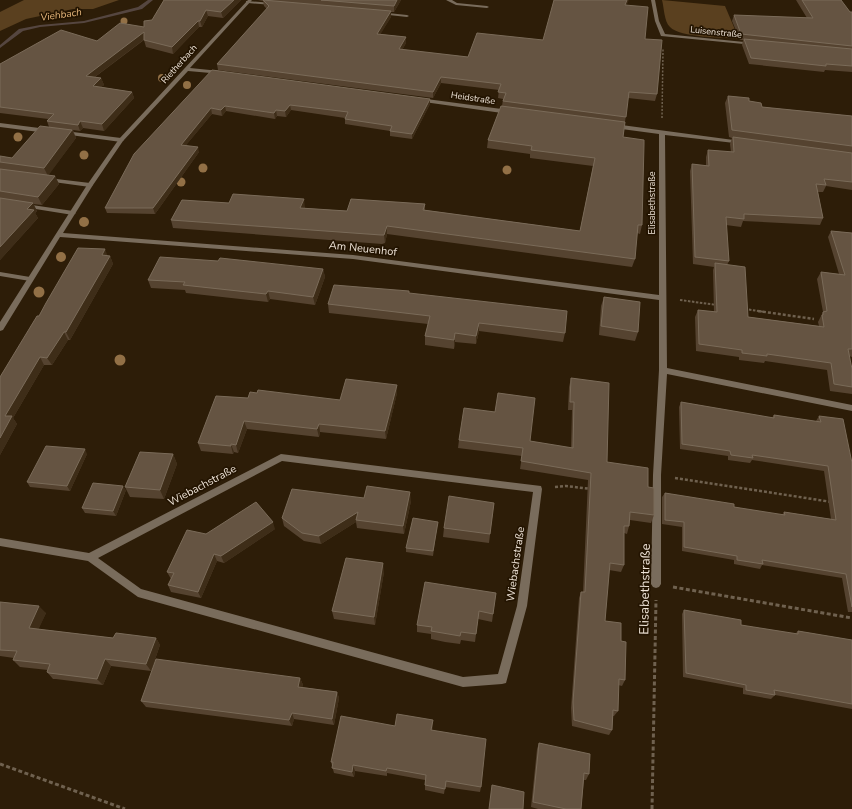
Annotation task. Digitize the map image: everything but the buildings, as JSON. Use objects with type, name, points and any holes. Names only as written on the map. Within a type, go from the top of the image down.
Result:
[{"type":"street","points":[[448,0],[456,4],[487,7]]},
{"type":"street","points":[[653,0],[657,21],[663,35]]},
{"type":"street","points":[[249,1],[278,5]]},
{"type":"street","name":"Rietherbach","points":[[0,328],[90,185],[121,140],[249,1]]},
{"type":"street","points":[[377,13],[407,16]]},
{"type":"street","name":"Luisenstraße","points":[[663,35],[764,45]]},
{"type":"street","points":[[187,69],[226,74]]},
{"type":"street","name":"Heidstraße","points":[[408,98],[519,114]]},
{"type":"street","points":[[0,125],[52,132]]},
{"type":"street","points":[[606,125],[749,144]]},
{"type":"street","points":[[59,132],[121,140]]},
{"type":"street","name":"Elisabethstraße","points":[[656,584],[657,475],[663,370],[662,133]]},
{"type":"street","points":[[43,179],[90,185]]},
{"type":"street","points":[[15,204],[73,213]]},
{"type":"street","name":"Am Neuenhof","points":[[59,235],[352,257],[662,298]]},
{"type":"street","points":[[0,274],[30,279]]},
{"type":"street","points":[[663,370],[852,408]]},
{"type":"street","name":"Wiebachstraße","points":[[0,542],[90,557],[138,593],[463,682],[502,679],[522,606],[538,489],[281,457],[90,557]]},
{"type":"path","points":[[662,133],[663,35]]},
{"type":"path","points":[[662,298],[723,306]]},
{"type":"path","points":[[738,308],[814,318]]},
{"type":"path","points":[[657,475],[837,503]]},
{"type":"path","points":[[538,489],[566,486],[596,490]]},
{"type":"path","points":[[656,584],[852,618]]},
{"type":"path","name":"Elisabethstraße","points":[[652,809],[656,584]]},
{"type":"path","points":[[0,764],[125,809]]},
{"type":"shaded area","points":[[24,0],[119,0],[93,9],[73,9],[26,19],[0,31],[0,12]]},
{"type":"shaded area","points":[[662,0],[725,6],[739,39],[692,35],[675,31],[666,22]]},
{"type":"waterway","name":"Viehbach","points":[[0,47],[21,30],[40,26],[84,22],[140,8],[151,0]]}]
